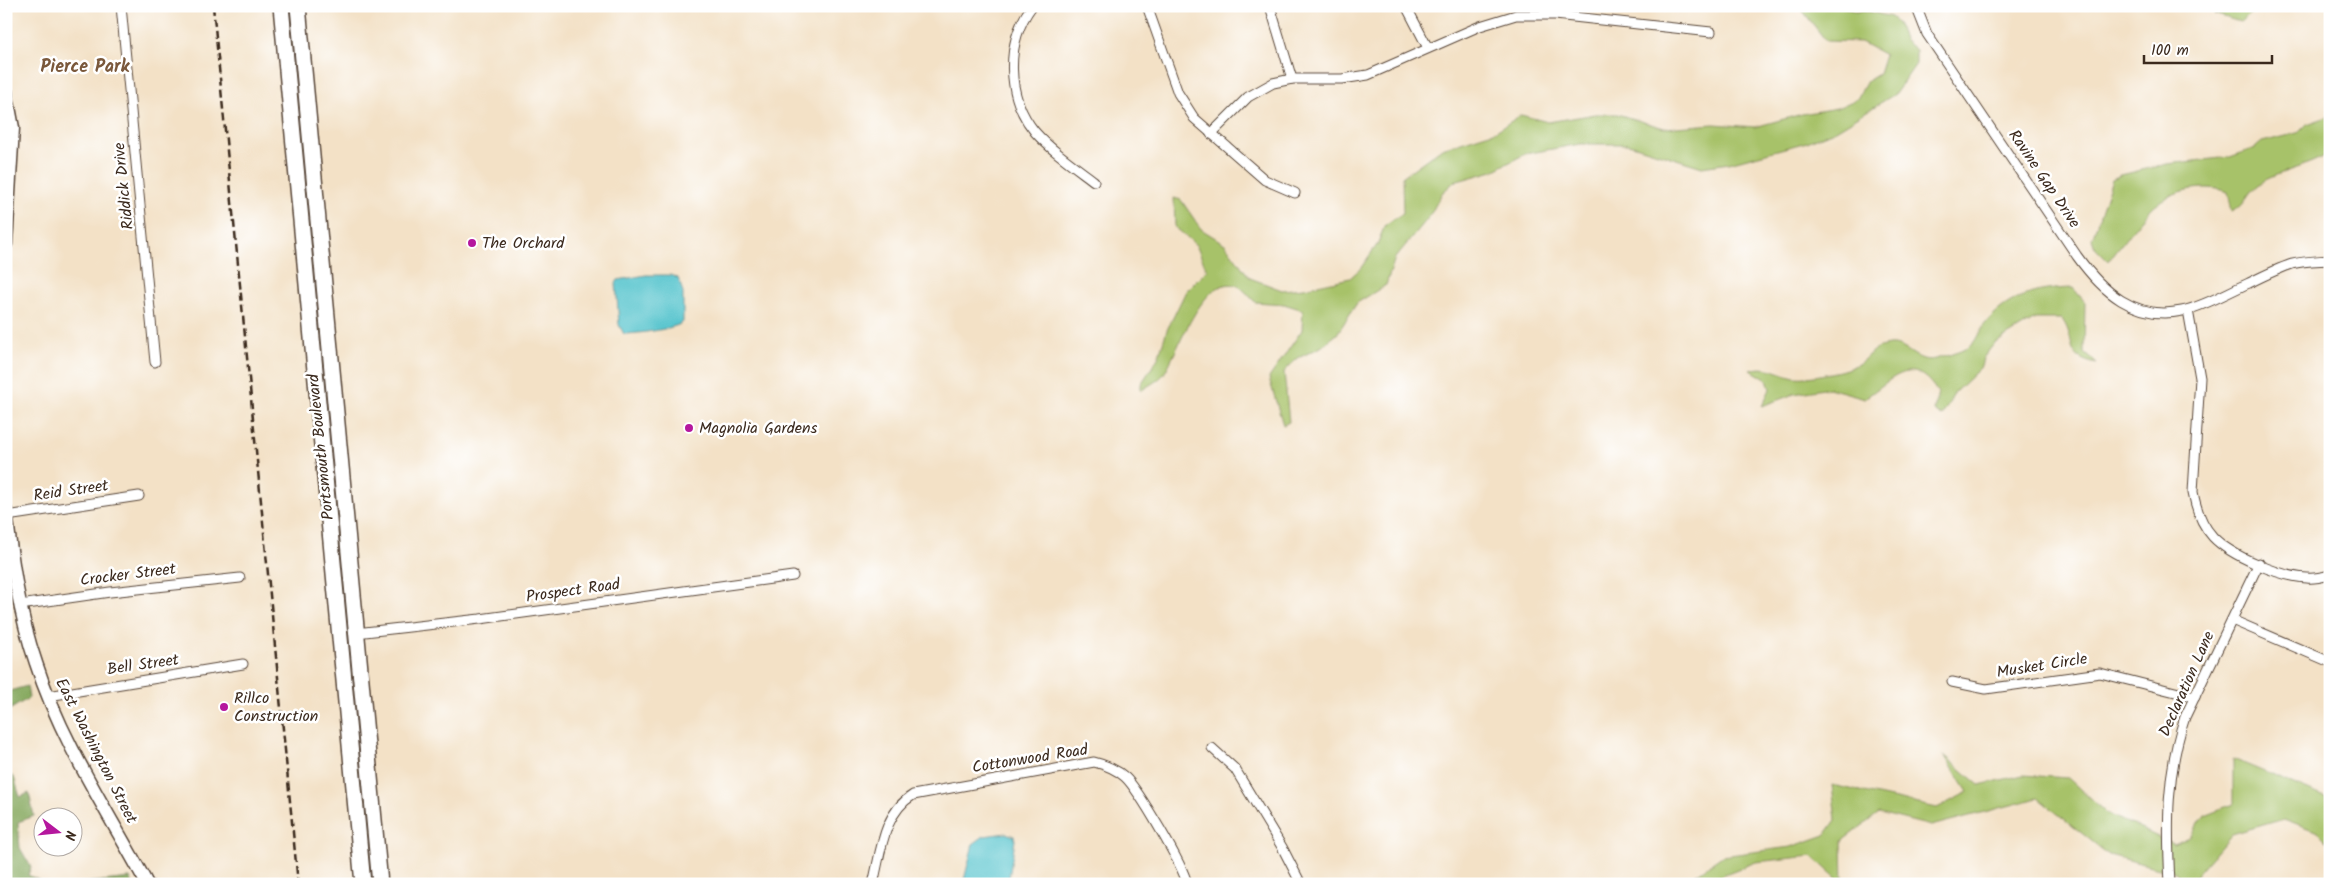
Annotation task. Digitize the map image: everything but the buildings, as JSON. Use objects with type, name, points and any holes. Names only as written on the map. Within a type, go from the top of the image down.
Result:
[{"type":"main road","name":"Portsmouth Boulevard","points":[[281,6],[300,226],[363,884]]},
{"type":"main road","name":"Portsmouth Boulevard","points":[[298,6],[380,884]]},
{"type":"main road","points":[[6,91],[13,128],[6,244]]},
{"type":"main road","name":"East Washington Street","points":[[6,510],[20,605],[36,664],[48,696],[73,748],[147,884]]},
{"type":"street","name":"Riddick Drive","points":[[122,6],[155,362]]},
{"type":"street","points":[[1032,6],[1022,22],[1014,46],[1013,79],[1020,106],[1027,120],[1041,138],[1066,161],[1094,182]]},
{"type":"street","points":[[1147,6],[1178,93],[1194,118],[1265,180],[1295,193]]},
{"type":"street","points":[[1270,6],[1292,79]]},
{"type":"street","points":[[1406,6],[1428,48]]},
{"type":"street","name":"Ravine Gap Drive","points":[[1916,6],[1927,34],[2077,256],[2100,285],[2111,295],[2138,308],[2168,312],[2188,310],[2290,265],[2330,260]]},
{"type":"street","points":[[1211,134],[1248,97],[1273,83],[1292,79],[1355,78],[1373,73],[1428,48],[1505,17],[1531,14],[1711,32]]},
{"type":"street","points":[[300,226],[317,224]]},
{"type":"street","points":[[2188,310],[2200,378],[2192,479],[2195,504],[2204,526],[2212,537],[2233,552],[2259,564],[2295,577],[2308,579],[2330,575]]},
{"type":"street","points":[[319,417],[335,414]]},
{"type":"street","name":"Reid Street","points":[[7,516],[139,496]]},
{"type":"street","name":"Declaration Lane","points":[[2170,884],[2167,818],[2170,773],[2176,742],[2195,697],[2259,564]]},
{"type":"street","name":"Prospect Road","points":[[339,629],[356,630],[480,619],[793,576]]},
{"type":"street","name":"Crocker Street","points":[[20,605],[110,592],[240,578]]},
{"type":"street","points":[[2232,620],[2330,662]]},
{"type":"street","name":"Bell Street","points":[[48,696],[243,664]]},
{"type":"street","name":"Musket Circle","points":[[1952,682],[1972,688],[1993,689],[2100,672],[2195,697]]},
{"type":"street","points":[[1212,748],[1235,768],[1301,884]]},
{"type":"street","name":"Cottonwood Road","points":[[873,884],[888,824],[899,806],[913,795],[1094,762],[1110,767],[1127,780],[1175,857],[1187,884]]},
{"type":"street","points":[[358,838],[375,836]]},
{"type":"green space","points":[[1799,6],[1842,6],[1856,12],[1863,10],[1891,17],[1897,22],[1905,41],[1916,50],[1916,64],[1895,94],[1836,130],[1807,142],[1729,163],[1702,167],[1629,144],[1580,144],[1525,154],[1493,171],[1454,182],[1442,193],[1429,217],[1395,258],[1386,285],[1357,303],[1337,334],[1321,347],[1296,359],[1284,372],[1289,422],[1283,425],[1269,378],[1302,330],[1303,310],[1284,304],[1255,302],[1238,286],[1225,285],[1213,291],[1202,302],[1163,375],[1141,391],[1141,384],[1158,358],[1167,330],[1186,291],[1207,270],[1196,245],[1175,227],[1174,198],[1181,200],[1201,229],[1225,244],[1250,278],[1282,290],[1304,288],[1350,278],[1360,269],[1377,245],[1385,225],[1403,213],[1402,177],[1442,148],[1496,131],[1521,115],[1548,122],[1596,114],[1617,114],[1664,128],[1714,124],[1755,127],[1802,114],[1837,108],[1857,99],[1867,81],[1879,74],[1885,55],[1861,42],[1826,41]]},
{"type":"green space","points":[[2225,6],[2259,6],[2240,22],[2214,14]]},
{"type":"green space","points":[[2330,116],[2330,153],[2259,184],[2244,202],[2232,211],[2228,192],[2219,189],[2200,188],[2180,192],[2155,205],[2108,261],[2095,248],[2092,239],[2112,179],[2167,164],[2230,157],[2255,148],[2262,142],[2298,133],[2307,124]]},
{"type":"green space","points":[[2073,288],[2085,302],[2084,352],[2097,364],[2086,361],[2075,353],[2067,327],[2062,319],[2035,319],[1994,344],[1983,358],[1981,367],[1955,392],[1942,416],[1934,411],[1938,393],[1929,381],[1920,374],[1912,372],[1894,377],[1865,398],[1829,388],[1794,394],[1762,406],[1770,389],[1767,380],[1751,370],[1762,368],[1795,377],[1818,375],[1854,366],[1874,350],[1889,345],[1901,347],[1922,359],[1935,359],[1970,346],[1994,314],[2014,300],[2036,292]]},
{"type":"green space","points":[[27,686],[29,698],[6,712],[6,692]]},
{"type":"green space","points":[[1944,755],[1979,785],[2023,775],[2068,778],[2106,813],[2173,844],[2190,837],[2205,815],[2233,804],[2233,759],[2330,799],[2330,844],[2318,832],[2284,819],[2232,834],[2189,884],[2175,872],[2109,855],[2038,798],[1931,826],[1879,813],[1842,841],[1843,884],[1812,856],[1756,862],[1722,875],[1709,884],[1682,884],[1722,856],[1791,847],[1825,835],[1836,820],[1832,785],[1937,808],[1968,792]]},
{"type":"green space","points":[[6,773],[14,777],[20,797],[29,793],[32,817],[18,822],[20,848],[31,867],[28,875],[46,884],[6,884]]},
{"type":"green space","points":[[130,878],[133,884],[75,884]]},
{"type":"water","points":[[646,275],[670,275],[678,278],[683,292],[683,322],[665,329],[624,334],[619,325],[616,283],[618,280]]},
{"type":"water","points":[[1006,833],[1014,836],[1015,840],[1008,884],[963,884],[973,844],[984,836]]},
{"type":"railway","points":[[213,6],[298,884]]},
{"type":"place","name":"The Orchard","points":[[472,243]]},
{"type":"place","name":"Magnolia Gardens","points":[[689,428]]},
{"type":"place","name":"Rillco Construction","points":[[224,707]]},
{"type":"district","name":"Pierce Park","points":[[85,67]]}]
